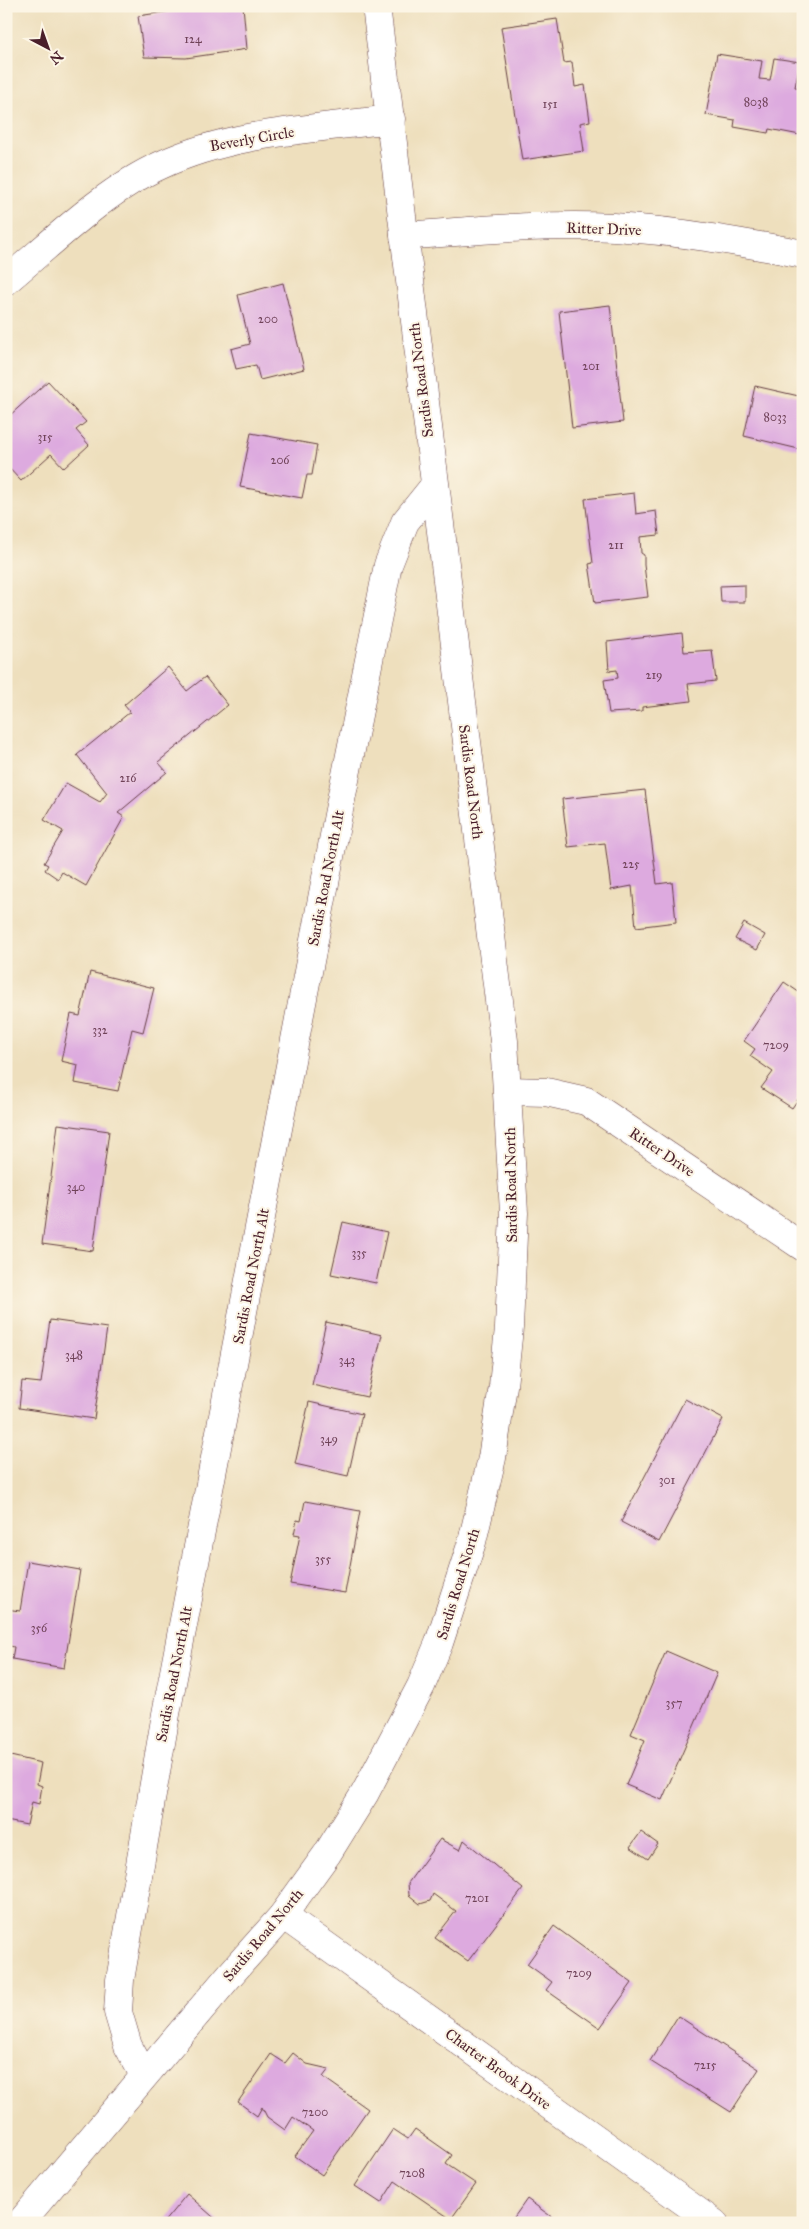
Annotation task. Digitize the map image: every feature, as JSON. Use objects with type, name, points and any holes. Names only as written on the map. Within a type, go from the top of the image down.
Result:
[{"type":"street","name":"Sardis Road North","points":[[20,2223],[144,2075],[283,1915],[328,1854],[360,1800],[421,1686],[439,1644],[472,1542],[492,1458],[509,1328],[514,1213],[508,1091],[504,1042],[376,6]]},
{"type":"street","name":"Beverly Circle","points":[[6,282],[106,198],[159,165],[211,145],[266,135],[390,119]]},
{"type":"street","name":"Ritter Drive","points":[[404,236],[522,228],[613,227],[718,237],[803,254]]},
{"type":"street","name":"Sardis Road North Alt","points":[[144,2075],[128,2046],[118,2012],[120,1980],[166,1714],[338,815],[388,565],[405,522],[434,486]]},
{"type":"street","name":"Ritter Drive","points":[[508,1091],[546,1092],[586,1101],[800,1240]]},
{"type":"street","name":"Charter Brook Drive","points":[[283,1915],[714,2223]]},
{"type":"building","points":[[185,6],[243,6],[247,49],[186,58],[144,57],[138,16],[185,9]]},
{"type":"building","points":[[557,19],[564,63],[572,62],[575,87],[585,85],[590,121],[580,123],[584,151],[522,160],[501,27]]},
{"type":"building","points":[[717,54],[762,61],[759,79],[770,80],[774,58],[800,62],[795,87],[803,88],[803,119],[800,135],[769,129],[768,133],[734,127],[735,120],[706,115]]},
{"type":"building","points":[[283,283],[304,369],[260,380],[256,365],[236,369],[231,349],[250,344],[238,295]]},
{"type":"building","points":[[610,305],[623,422],[572,428],[559,311]]},
{"type":"building","points":[[48,381],[86,422],[76,430],[89,445],[64,468],[51,454],[21,481],[6,465],[6,415],[8,417]]},
{"type":"building","points":[[755,386],[803,397],[803,450],[744,436]]},
{"type":"building","points":[[251,433],[317,445],[312,475],[307,475],[302,498],[240,487]]},
{"type":"building","points":[[634,493],[636,514],[656,511],[659,535],[640,537],[641,553],[644,555],[648,597],[595,603],[589,564],[593,563],[585,499]]},
{"type":"building","points":[[745,585],[745,602],[721,602],[720,586]]},
{"type":"building","points":[[682,633],[684,652],[712,650],[716,681],[688,684],[691,701],[642,707],[642,711],[609,713],[604,680],[618,678],[617,670],[609,671],[607,642]]},
{"type":"building","points":[[168,667],[187,691],[205,677],[228,705],[158,762],[167,772],[118,813],[124,817],[86,886],[62,872],[58,879],[45,870],[48,865],[44,863],[63,831],[44,820],[66,783],[100,802],[107,793],[77,755],[130,712],[124,705]]},
{"type":"building","points":[[645,790],[657,884],[672,882],[676,922],[636,927],[632,886],[611,890],[605,843],[568,847],[562,799]]},
{"type":"building","points":[[744,923],[765,935],[757,950],[735,939]]},
{"type":"building","points":[[90,972],[154,988],[143,1032],[132,1029],[118,1091],[75,1083],[78,1065],[61,1061],[71,1014],[80,1016]]},
{"type":"building","points":[[784,982],[803,995],[803,1092],[792,1108],[761,1088],[773,1072],[750,1056],[755,1049],[744,1041]]},
{"type":"building","points":[[58,1124],[109,1131],[93,1251],[42,1244]]},
{"type":"building","points":[[343,1222],[387,1232],[376,1283],[331,1274]]},
{"type":"building","points":[[50,1320],[107,1328],[94,1419],[19,1408],[22,1381],[41,1383]]},
{"type":"building","points":[[326,1322],[382,1335],[367,1397],[312,1385]]},
{"type":"building","points":[[685,1399],[723,1419],[659,1542],[621,1522]]},
{"type":"building","points":[[309,1402],[362,1414],[348,1476],[295,1464]]},
{"type":"building","points":[[305,1501],[360,1511],[345,1593],[290,1584],[300,1535],[294,1534],[297,1520],[301,1521]]},
{"type":"building","points":[[28,1561],[80,1570],[64,1668],[12,1659],[14,1647],[6,1645],[6,1609],[20,1611]]},
{"type":"building","points":[[666,1651],[717,1673],[662,1800],[626,1785],[645,1740],[631,1734]]},
{"type":"building","points":[[6,1755],[41,1763],[37,1784],[42,1786],[39,1804],[32,1802],[27,1825],[6,1821]]},
{"type":"building","points":[[641,1832],[658,1844],[648,1859],[630,1847]]},
{"type":"building","points":[[440,1839],[460,1850],[464,1840],[523,1889],[468,1961],[435,1938],[456,1911],[433,1894],[430,1901],[420,1904],[409,1895],[408,1883]]},
{"type":"building","points":[[554,1926],[632,1983],[600,2028],[546,1990],[552,1982],[527,1964]]},
{"type":"building","points":[[678,2016],[759,2069],[731,2112],[650,2061]]},
{"type":"building","points":[[293,2053],[307,2064],[329,2069],[323,2077],[368,2109],[322,2175],[295,2156],[313,2131],[293,2117],[285,2130],[267,2117],[262,2107],[257,2116],[238,2102],[271,2054],[285,2063]]},
{"type":"building","points":[[393,2129],[408,2139],[415,2129],[452,2155],[446,2164],[476,2184],[451,2219],[395,2181],[381,2203],[355,2186]]},
{"type":"building","points":[[187,2194],[220,2223],[163,2223]]},
{"type":"building","points":[[527,2199],[560,2223],[510,2223]]}]
